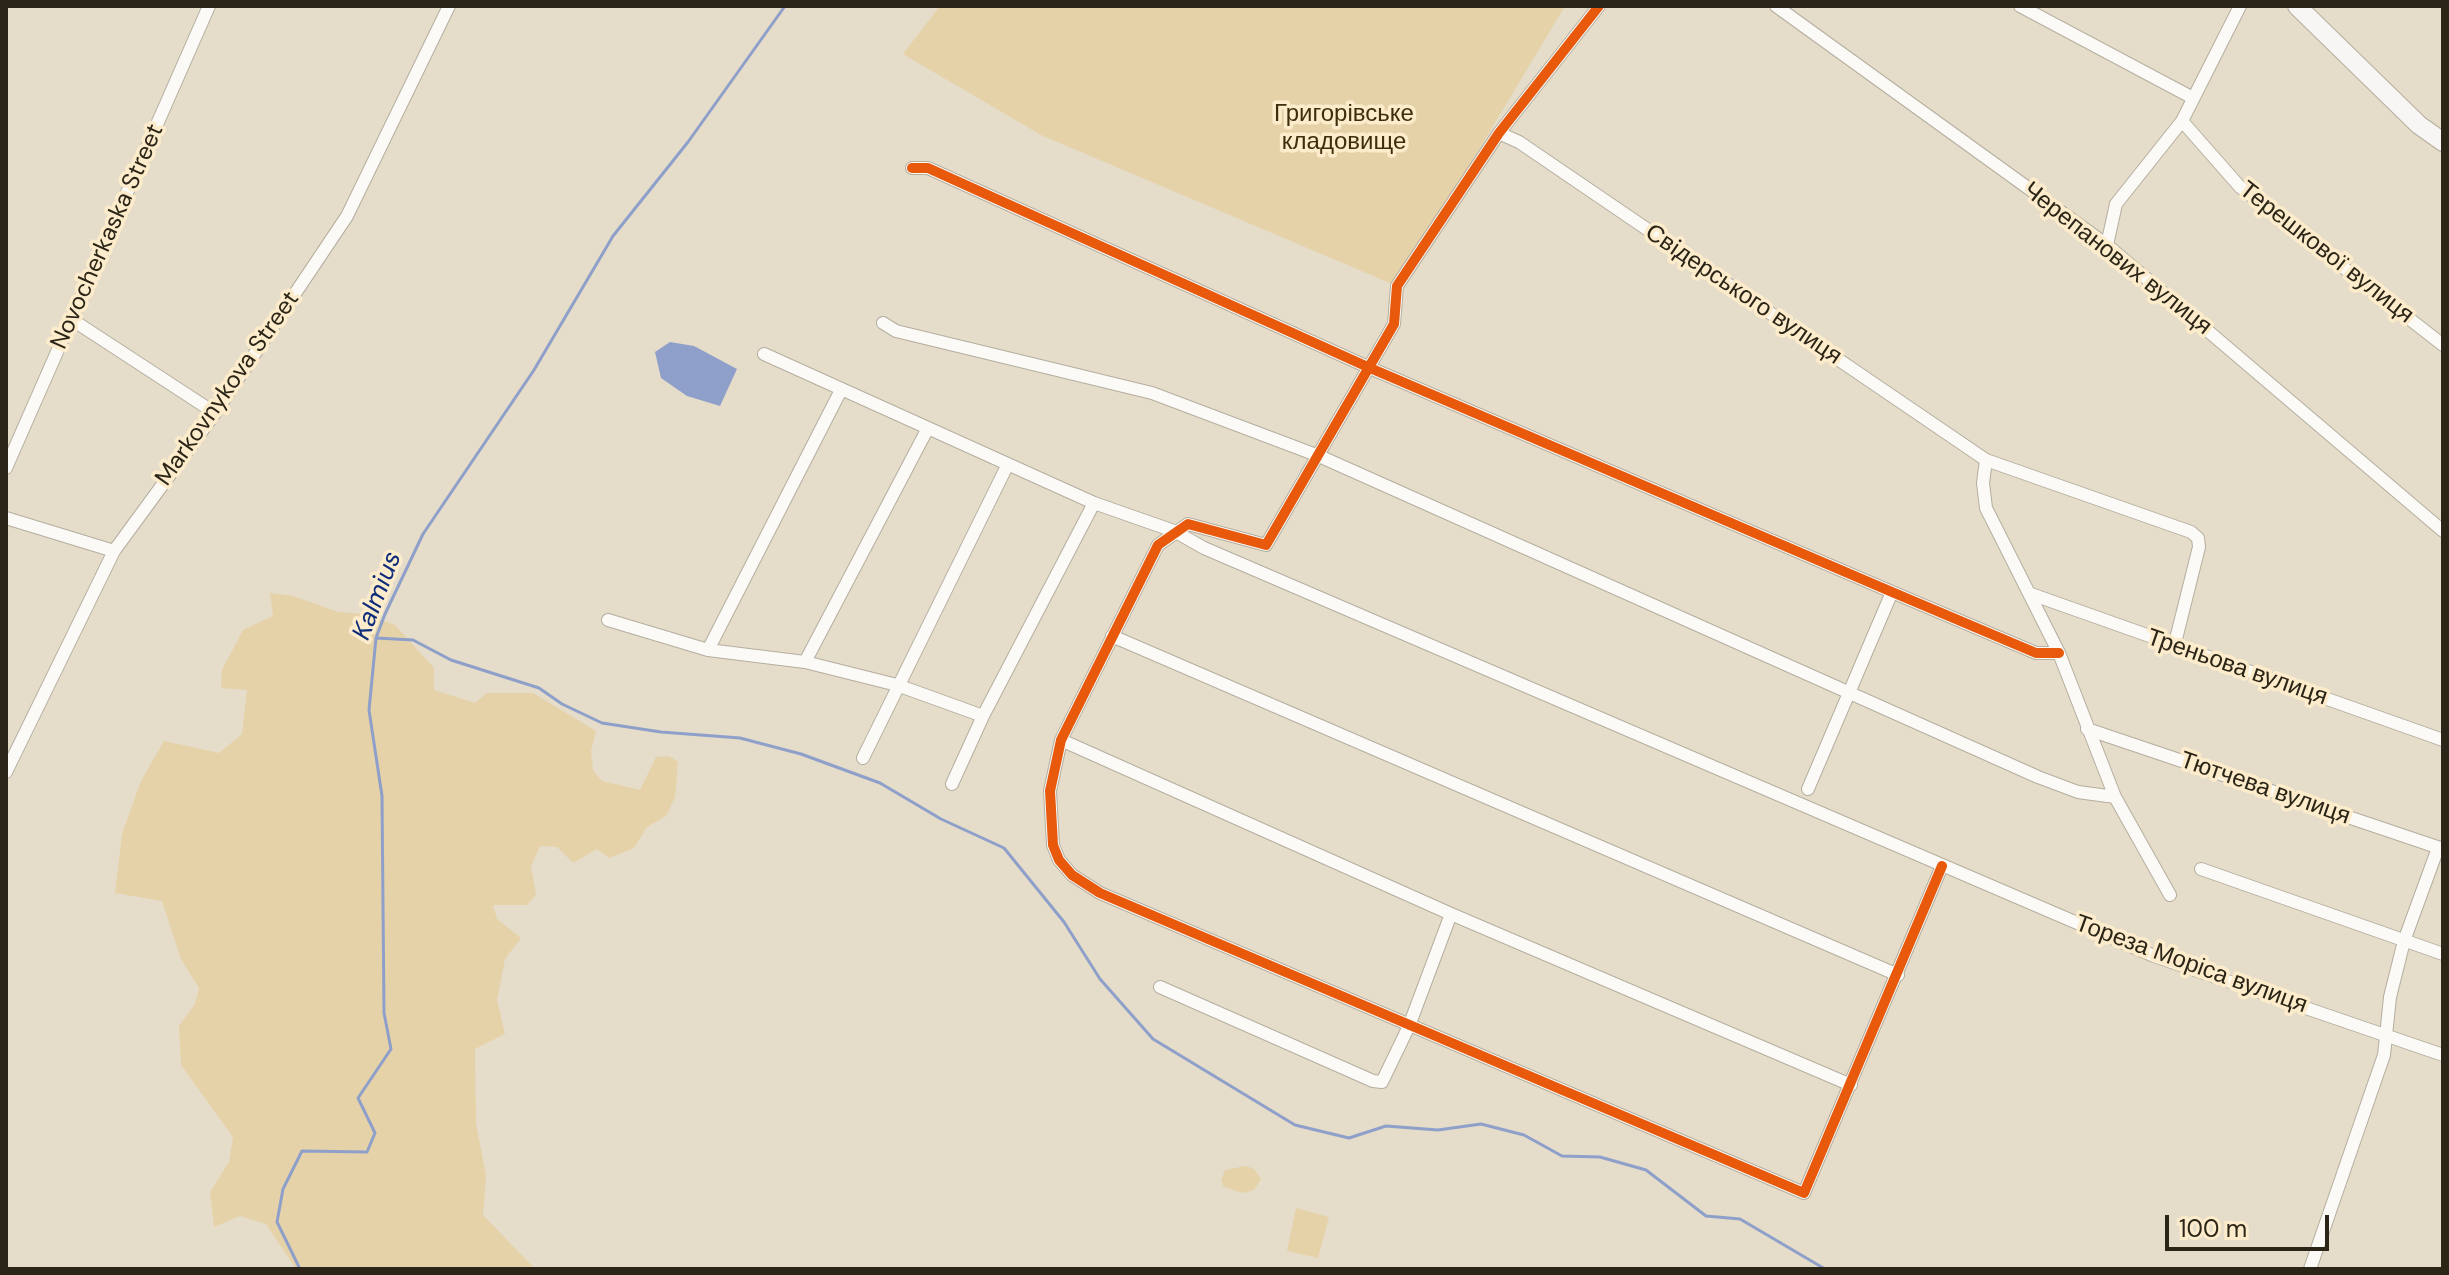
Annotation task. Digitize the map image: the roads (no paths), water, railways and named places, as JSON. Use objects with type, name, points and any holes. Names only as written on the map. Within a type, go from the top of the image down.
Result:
[{"type":"street","name":"Novocherkaska Street","points":[[6,468],[209,6]]},
{"type":"street","name":"Markovnykova Street","points":[[6,772],[114,551],[215,413],[347,216],[449,6]]},
{"type":"street","points":[[1599,6],[1499,133],[1397,286],[1394,324],[1266,545],[1188,524],[1158,545],[1061,740],[1051,778],[1050,820],[1059,860],[1072,875],[1100,893],[1804,1193],[1942,866]]},
{"type":"street","name":"Черепанових вулиця","points":[[1776,6],[2107,245],[2443,531]]},
{"type":"street","points":[[2020,6],[2193,98]]},
{"type":"street","points":[[2107,245],[2116,204],[2182,121],[2240,6]]},
{"type":"street","points":[[2297,6],[2419,125],[2443,142]]},
{"type":"street","name":"Терешкової вулиця","points":[[2182,121],[2240,187],[2443,345]]},
{"type":"street","name":"Свiдерського вулиця","points":[[1499,133],[1519,142],[1986,460],[2191,532],[2198,538],[2174,647]]},
{"type":"street","points":[[912,168],[928,168],[1370,368],[2036,653],[2059,653]]},
{"type":"street","points":[[71,319],[215,413]]},
{"type":"street","points":[[883,323],[896,331],[1152,393],[1319,456],[2038,777],[2078,792],[2115,797]]},
{"type":"street","points":[[764,354],[1094,503],[1174,531]]},
{"type":"street","points":[[708,650],[841,390]]},
{"type":"street","points":[[805,662],[928,428]]},
{"type":"street","points":[[1986,460],[1983,483],[1986,508],[2059,653],[2115,797],[2170,895]]},
{"type":"street","points":[[863,758],[1008,464]]},
{"type":"street","points":[[952,784],[983,716],[1094,503]]},
{"type":"street","points":[[6,518],[114,551]]},
{"type":"street","name":"Тореза Моріса вулиця","points":[[1174,531],[1204,548],[2154,956],[2443,1055]]},
{"type":"street","points":[[1808,789],[1892,592]]},
{"type":"street","name":"Треньова вулиця","points":[[2031,594],[2443,740]]},
{"type":"street","points":[[608,620],[708,650],[805,662],[897,685],[983,716]]},
{"type":"street","points":[[1112,636],[1898,975]]},
{"type":"street","name":"Тютчева вулиця","points":[[2087,729],[2440,848]]},
{"type":"street","points":[[1061,740],[1451,914],[1851,1085]]},
{"type":"street","points":[[2310,1269],[2384,1055],[2390,997],[2404,941],[2440,848]]},
{"type":"street","points":[[2201,869],[2443,954]]},
{"type":"street","points":[[1160,987],[1373,1081],[1382,1082],[1409,1026],[1451,914]]},
{"type":"water","points":[[670,342],[694,346],[737,369],[720,406],[687,396],[661,378],[655,352]]},
{"type":"waterway","name":"Kalmius","points":[[300,1269],[277,1222],[283,1189],[302,1151],[367,1152],[375,1133],[358,1098],[391,1049],[384,1013],[382,796],[369,710],[376,638],[385,614],[423,534],[534,370],[613,236],[688,142],[785,6]]},
{"type":"waterway","points":[[376,638],[413,640],[451,660],[539,688],[562,704],[602,723],[661,732],[740,738],[801,754],[880,783],[941,819],[1004,848],[1064,922],[1100,979],[1153,1039],[1295,1125],[1349,1138],[1386,1126],[1438,1130],[1481,1124],[1524,1135],[1562,1156],[1600,1157],[1646,1170],[1706,1216],[1740,1219],[1825,1269]]},
{"type":"park label","name":"Григорівське кладовище","points":[[1344,129]]}]
